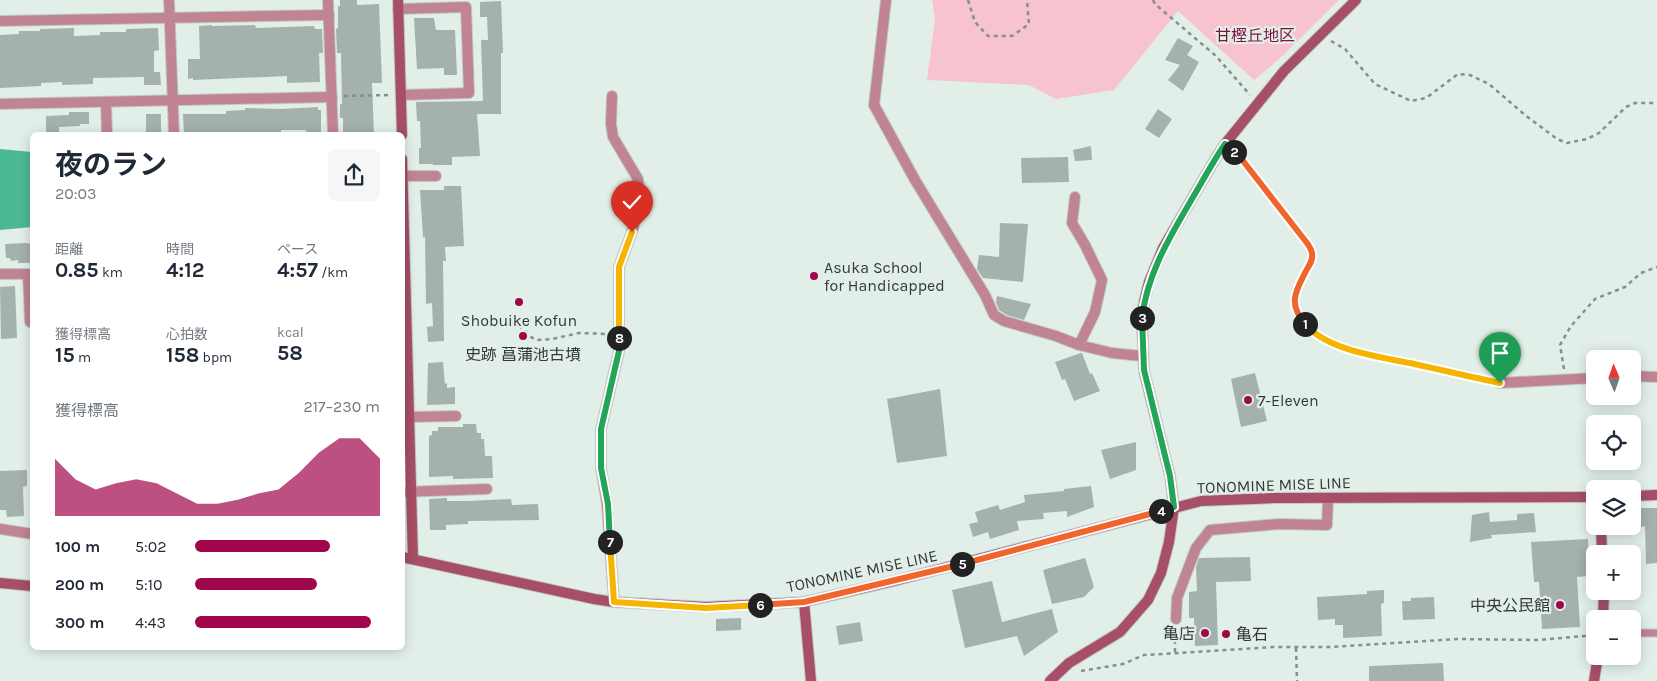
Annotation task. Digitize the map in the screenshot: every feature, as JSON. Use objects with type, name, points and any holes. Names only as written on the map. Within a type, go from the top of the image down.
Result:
[{"type":"main road","points":[[1050,681],[1069,663],[1120,632],[1148,600],[1161,573],[1174,507],[1170,476],[1147,386],[1142,356],[1142,320],[1149,282],[1163,248],[1225,144],[1284,71],[1356,0]]},
{"type":"main road","points":[[398,4],[402,132]]},
{"type":"main road","points":[[405,289],[410,417],[407,492],[414,559]]},
{"type":"main road","name":"TONOMINE MISE LINE","points":[[405,558],[594,599],[706,608],[804,602],[956,565],[1201,501],[1586,496]]},
{"type":"main road","points":[[1641,496],[1657,496]]},
{"type":"main road","points":[[0,583],[30,586]]},
{"type":"main road","points":[[804,602],[811,681]]},
{"type":"main road","points":[[1594,681],[1597,665]]},
{"type":"street","points":[[168,0],[174,132]]},
{"type":"street","points":[[328,0],[333,132]]},
{"type":"street","points":[[886,0],[874,105],[915,180],[985,295],[994,315],[1004,321],[1056,336],[1079,345],[1112,353],[1142,356]]},
{"type":"street","points":[[398,4],[466,7],[469,93],[401,95]]},
{"type":"street","points":[[0,21],[329,14]]},
{"type":"street","points":[[612,96],[611,124],[613,137],[638,179],[640,202],[632,232],[619,267],[619,351],[601,429],[601,468],[608,504],[614,602]]},
{"type":"street","points":[[0,104],[332,97]]},
{"type":"street","points":[[106,103],[107,132]]},
{"type":"street","points":[[405,176],[436,176]]},
{"type":"street","points":[[1075,197],[1072,223],[1102,280],[1095,312],[1079,345]]},
{"type":"street","points":[[0,274],[30,274],[30,322]]},
{"type":"street","points":[[1641,376],[1657,377]]},
{"type":"street","points":[[1500,383],[1586,379]]},
{"type":"street","points":[[410,417],[456,416]]},
{"type":"street","points":[[407,492],[487,489]]},
{"type":"street","points":[[1176,619],[1177,598],[1196,548],[1210,530],[1279,524],[1327,525],[1328,498]]},
{"type":"street","points":[[0,529],[30,534]]},
{"type":"lane","points":[[1641,633],[1657,632]]},
{"type":"path","points":[[968,0],[975,22],[988,36],[1012,36],[1030,24],[1028,0]]},
{"type":"path","points":[[1154,0],[1156,4],[1216,56],[1257,103]]},
{"type":"path","points":[[1321,34],[1345,49],[1375,84],[1411,101],[1426,98],[1458,74],[1470,75],[1489,84],[1558,140],[1567,143],[1587,139],[1598,132],[1626,107],[1636,103],[1657,102]]},
{"type":"path","points":[[332,97],[401,95]]},
{"type":"path","points":[[1225,144],[1240,157],[1307,243],[1312,253],[1312,261],[1294,293],[1294,304],[1298,316],[1309,329],[1331,342],[1362,354],[1500,383]]},
{"type":"path","points":[[1565,380],[1560,345],[1571,326],[1595,299],[1625,287],[1641,273],[1657,267]]},
{"type":"path","points":[[513,320],[531,338],[536,340],[552,339],[579,333],[610,334]]},
{"type":"path","points":[[1175,653],[1176,619]]},
{"type":"path","points":[[1081,671],[1122,664],[1144,655],[1458,639],[1538,640],[1586,635]]},
{"type":"path","points":[[1296,648],[1296,681]]},
{"type":"green space","name":"甘樫丘地区","points":[[932,0],[1339,0],[1277,61],[1254,80],[1178,11],[1114,90],[1056,99],[1029,85],[927,80],[935,18]]},
{"type":"shaded area","points":[[0,149],[30,152],[30,227],[0,230]]},
{"type":"building","points":[[340,0],[357,0],[357,5],[379,4],[382,83],[372,83],[374,132],[343,132],[343,118],[340,118],[340,104],[342,104],[341,53],[337,53],[336,29],[338,28],[338,6],[340,6]]},
{"type":"building","points":[[501,1],[503,53],[501,53],[501,114],[477,114],[480,156],[452,157],[452,165],[419,164],[419,148],[421,148],[420,121],[417,121],[416,102],[483,101],[481,40],[488,40],[487,17],[480,17],[480,2]]},
{"type":"building","points":[[414,18],[434,18],[436,30],[455,30],[457,75],[444,75],[444,68],[417,69]]},
{"type":"building","points":[[255,25],[256,28],[314,26],[315,29],[322,29],[323,53],[319,53],[320,82],[287,83],[287,76],[188,79],[188,59],[200,59],[199,26]]},
{"type":"building","points":[[74,28],[74,36],[100,35],[100,32],[126,32],[126,29],[158,28],[159,50],[154,51],[154,72],[160,72],[161,85],[144,85],[144,77],[93,78],[93,84],[62,85],[62,82],[41,83],[41,86],[0,88],[0,35],[19,34],[19,31],[40,31],[40,29]]},
{"type":"building","points":[[1178,38],[1193,46],[1187,55],[1199,62],[1183,91],[1168,80],[1180,65],[1165,60]]},
{"type":"building","points":[[318,107],[318,110],[321,110],[321,132],[281,130],[281,132],[184,132],[183,114],[226,114],[226,111],[245,110],[245,108]]},
{"type":"building","points":[[1158,109],[1172,119],[1159,138],[1145,129]]},
{"type":"building","points":[[69,112],[89,112],[89,124],[59,127],[59,132],[46,132],[46,116],[69,115]]},
{"type":"building","points":[[146,114],[161,114],[161,132],[146,132]]},
{"type":"building","points":[[1091,146],[1092,160],[1075,161],[1073,150]]},
{"type":"building","points":[[1068,157],[1069,182],[1022,183],[1021,158]]},
{"type":"building","points":[[444,186],[461,186],[464,246],[445,247],[446,261],[443,261],[444,341],[428,342],[427,327],[433,326],[432,303],[426,304],[425,237],[423,237],[420,190],[444,190]]},
{"type":"building","points":[[1000,223],[1028,224],[1023,282],[983,278],[977,269],[979,255],[999,257]]},
{"type":"building","points":[[5,244],[30,244],[30,263],[18,263],[18,260],[11,261],[10,258],[6,258]]},
{"type":"building","points":[[15,286],[17,338],[1,339],[0,287]]},
{"type":"building","points":[[997,296],[1031,304],[1024,320],[1007,315],[999,310],[996,302]]},
{"type":"building","points":[[1082,353],[1090,374],[1092,373],[1100,391],[1074,401],[1065,379],[1062,380],[1055,362]]},
{"type":"building","points":[[443,362],[445,384],[447,383],[447,388],[455,387],[455,404],[427,405],[428,363]]},
{"type":"building","name":"7-Eleven","points":[[1255,373],[1267,421],[1241,427],[1231,379]]},
{"type":"building","points":[[940,389],[947,456],[897,463],[887,399]]},
{"type":"building","points":[[463,424],[476,424],[477,433],[481,433],[481,439],[484,439],[485,456],[492,456],[493,478],[453,479],[453,476],[429,477],[429,436],[432,435],[432,431],[438,431],[438,427],[463,427]]},
{"type":"building","points":[[1136,442],[1136,470],[1110,479],[1101,450]]},
{"type":"building","points":[[27,470],[27,486],[23,487],[24,516],[7,517],[6,510],[0,510],[0,471]]},
{"type":"building","points":[[1091,486],[1094,507],[1067,517],[1067,511],[1043,513],[1044,519],[1017,521],[1019,530],[990,539],[988,532],[973,537],[969,524],[978,522],[975,512],[998,505],[1000,510],[1025,502],[1024,495]]},
{"type":"building","points":[[447,498],[447,501],[511,499],[512,505],[538,504],[539,520],[468,521],[468,524],[446,525],[446,530],[430,530],[429,499]]},
{"type":"building","points":[[1641,508],[1657,508],[1657,563],[1646,564],[1645,526],[1641,527]]},
{"type":"building","points":[[1489,512],[1490,522],[1517,520],[1517,514],[1534,513],[1536,532],[1491,535],[1492,538],[1470,542],[1472,515]]},
{"type":"building","name":"中央公民館","points":[[1588,539],[1588,545],[1586,545],[1586,576],[1577,577],[1580,627],[1542,629],[1539,582],[1534,582],[1531,542]]},
{"type":"building","points":[[1250,557],[1251,581],[1216,582],[1218,645],[1195,646],[1194,618],[1189,618],[1189,592],[1197,591],[1196,567],[1199,558]]},
{"type":"building","points":[[1085,558],[1094,587],[1084,597],[1052,604],[1043,570]]},
{"type":"building","points":[[992,581],[1002,622],[1052,609],[1058,632],[1024,656],[1017,636],[965,648],[952,590]]},
{"type":"building","points":[[1384,590],[1384,603],[1381,604],[1382,636],[1343,638],[1343,625],[1335,625],[1335,619],[1318,620],[1317,597],[1367,594],[1367,591]]},
{"type":"building","points":[[1434,597],[1435,619],[1403,620],[1402,601],[1411,601],[1411,598]]},
{"type":"building","points":[[741,618],[741,630],[716,631],[716,619]]},
{"type":"building","points":[[860,622],[863,641],[839,645],[836,626]]},
{"type":"building","points":[[1443,663],[1444,681],[1369,681],[1369,666]]},
{"type":"place","name":"Asuka School for Handicapped","points":[[814,276]]},
{"type":"place","name":"Shobuike Kofun","points":[[519,302]]},
{"type":"place","name":"史跡 菖蒲池古墳","points":[[523,336]]},
{"type":"place","name":"7-Eleven","points":[[1248,400]]},
{"type":"place","name":"中央公民館","points":[[1560,605]]},
{"type":"place","name":"亀店","points":[[1205,633]]},
{"type":"place","name":"亀石","points":[[1226,634]]},
{"type":"route","points":[[632,232],[619,267],[619,351],[601,429],[601,468],[608,504],[614,602],[706,608],[804,602],[894,581],[1174,507],[1170,476],[1144,370],[1142,320],[1144,302],[1149,282],[1163,248],[1225,144],[1240,157],[1307,243],[1312,253],[1312,261],[1294,293],[1294,304],[1298,316],[1309,329],[1331,342],[1362,354],[1500,383]]}]
